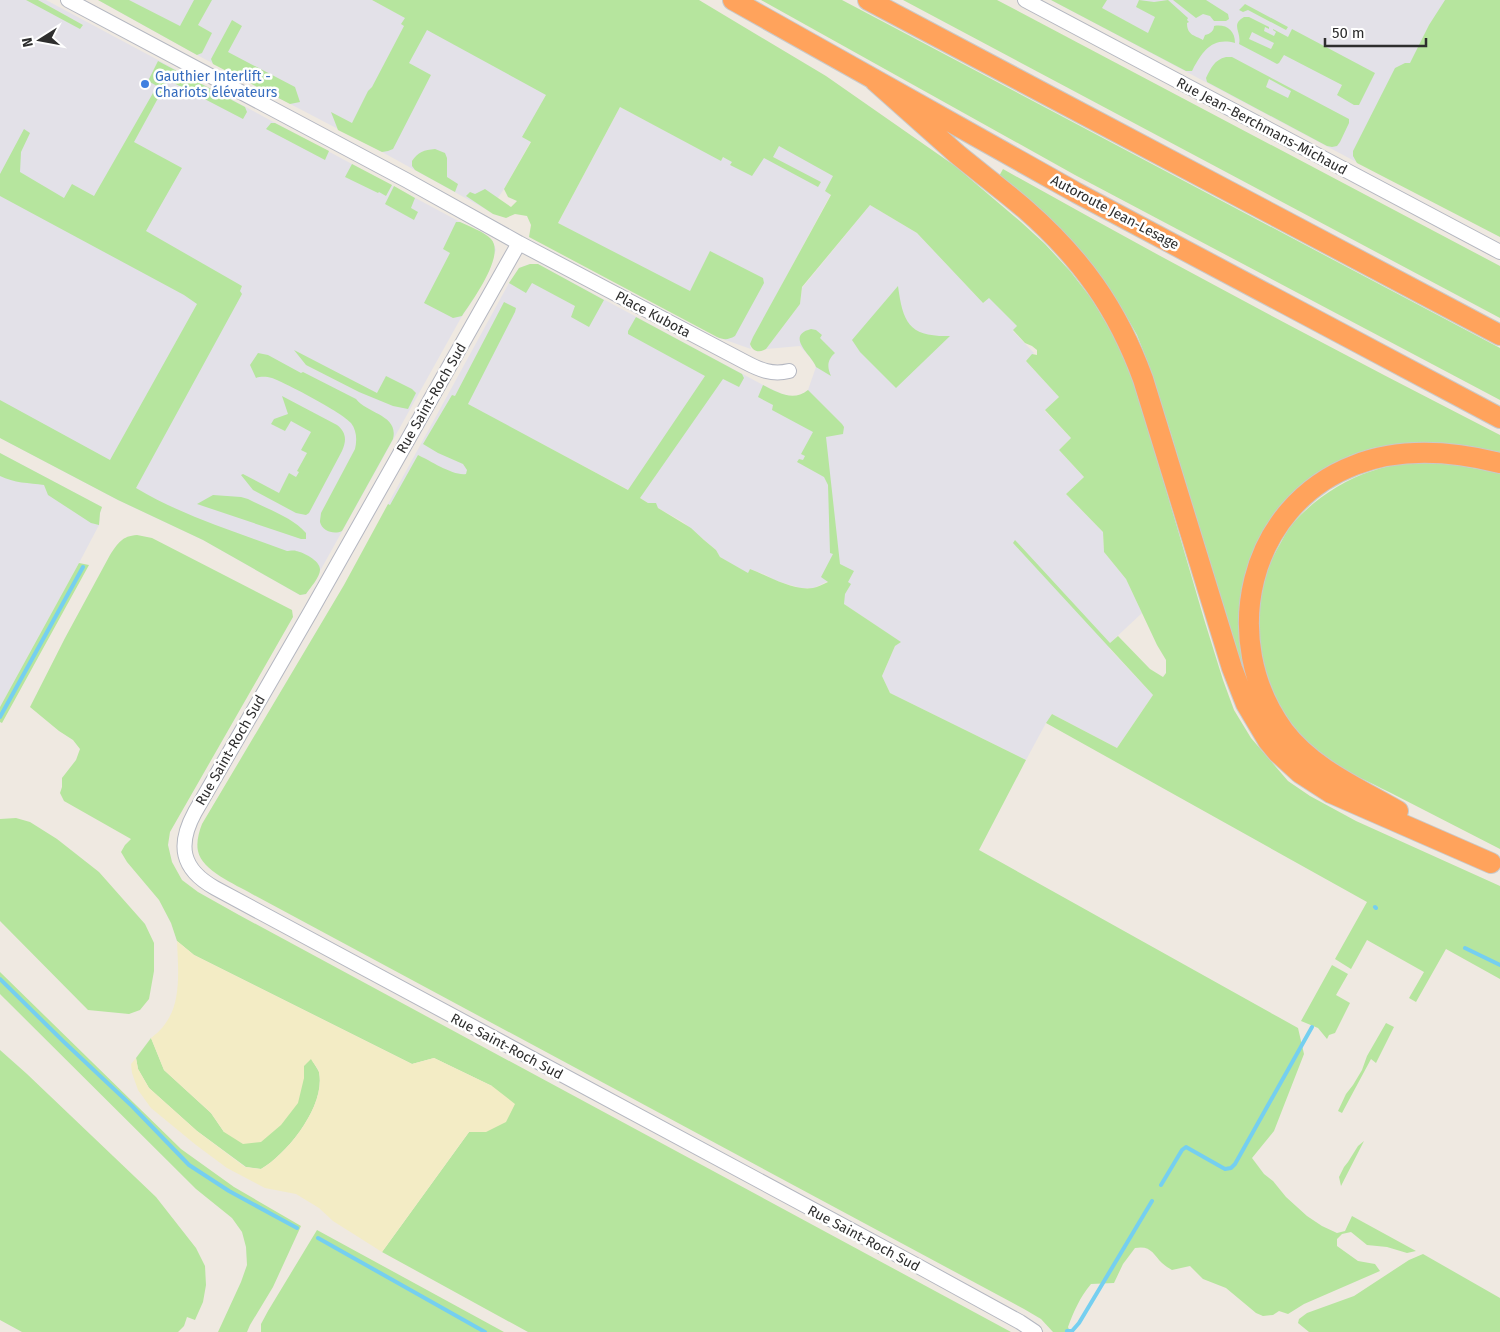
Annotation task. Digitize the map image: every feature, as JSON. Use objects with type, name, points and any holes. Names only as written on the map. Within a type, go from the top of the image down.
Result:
[{"type":"highway","name":"Autoroute Jean-Lesage","points":[[733,0],[875,81],[1086,197],[1500,418]]},
{"type":"highway","points":[[868,0],[1500,335]]},
{"type":"highway","points":[[875,81],[958,154],[1025,209],[1082,268],[1103,295],[1128,341],[1143,378],[1240,691],[1252,716],[1268,741],[1300,773],[1330,793],[1496,865]]},
{"type":"highway","points":[[1496,865],[1332,773],[1315,762],[1293,741],[1270,709],[1260,686],[1251,654],[1248,616],[1252,587],[1258,567],[1264,550],[1276,529],[1302,498],[1334,475],[1368,460],[1411,453],[1451,454],[1500,463]]},
{"type":"street","points":[[68,0],[406,180],[519,244]]},
{"type":"street","name":"Rue Jean-Berchmans-Michaud","points":[[1025,0],[1500,252]]},
{"type":"street","name":"Place Kubota","points":[[519,244],[761,370],[776,373],[789,371]]},
{"type":"street","name":"Rue Saint-Roch Sud","points":[[519,244],[189,822],[185,838],[187,862],[198,877],[215,888],[942,1279],[1035,1332]]},
{"type":"shaded area","points":[[0,0],[46,0],[490,238],[494,244],[496,250],[473,300],[462,316],[306,594],[300,595],[203,540],[118,500],[0,438]]},
{"type":"shaded area","points":[[98,0],[372,0],[427,29],[565,73],[526,139],[531,141],[504,189],[489,211]]},
{"type":"shaded area","points":[[1051,0],[1462,0],[1362,165]]},
{"type":"shaded area","points":[[620,107],[721,160],[723,157],[763,158],[778,141],[840,177],[750,344],[751,349],[717,337],[558,223]]},
{"type":"shaded area","points":[[870,205],[917,233],[983,303],[989,297],[1018,327],[1013,331],[1034,353],[1026,361],[1059,397],[1045,411],[1071,438],[1059,450],[1084,477],[1066,494],[1103,532],[1104,552],[1126,579],[1142,613],[1110,643],[1109,648],[1153,695],[1117,748],[1052,714],[1026,760],[890,693],[882,676],[895,646],[900,642],[844,604],[828,581],[814,588],[801,588],[776,581],[750,569],[748,574],[720,557],[716,550],[683,522],[625,488],[525,435],[449,535],[388,504],[519,268],[530,264],[538,264],[763,385],[782,394],[797,396],[808,390],[816,367],[814,362],[800,346],[766,349],[800,304],[802,288]]},
{"type":"shaded area","points":[[0,453],[102,507],[99,525],[0,707]]},
{"type":"green space","points":[[26,0],[38,0],[83,25],[80,29]]},
{"type":"green space","points":[[98,0],[129,0],[180,26],[194,0],[212,0],[198,25],[212,33],[202,53],[197,55]]},
{"type":"green space","points":[[372,0],[699,0],[826,76],[955,166],[1021,222],[1070,271],[1091,298],[1126,361],[1143,411],[1223,680],[1234,710],[1251,738],[1288,781],[1310,796],[1356,821],[1500,886],[1500,979],[1446,949],[1416,1002],[1409,998],[1424,972],[1367,940],[1351,969],[1335,959],[1367,902],[1046,723],[1052,714],[1117,748],[1153,695],[1013,543],[1015,540],[1110,643],[1118,636],[1150,669],[1163,677],[1166,673],[1166,660],[1126,579],[1104,552],[1103,532],[1066,494],[1084,477],[1059,450],[1071,438],[1045,410],[1059,397],[1026,361],[1032,354],[1037,355],[1037,350],[1025,343],[1013,330],[1017,326],[989,298],[983,303],[917,233],[870,205],[802,287],[800,304],[766,349],[756,351],[750,344],[753,337],[831,195],[825,191],[833,176],[779,146],[773,157],[821,182],[818,187],[764,158],[752,176],[730,165],[732,162],[723,157],[721,161],[620,107],[558,223],[690,291],[710,251],[763,278],[764,283],[735,336],[726,339],[717,337],[529,237],[531,225],[527,216],[515,214],[506,218],[493,214],[466,196],[470,192],[475,194],[485,189],[511,207],[517,201],[508,197],[504,189],[531,142],[522,137],[546,95],[427,30],[409,63],[431,75],[393,149],[382,152],[338,130],[331,112],[352,123],[404,26],[401,24],[405,18]]},
{"type":"green space","points":[[761,0],[842,0],[1500,348],[1500,400],[1075,175]]},
{"type":"green space","points":[[903,0],[997,0],[1500,266],[1500,318]]},
{"type":"green space","points":[[1051,0],[1107,0],[1102,8],[1148,33],[1155,17],[1136,7],[1139,0],[1154,2],[1168,0],[1188,18],[1187,27],[1192,34],[1203,40],[1205,35],[1212,31],[1214,26],[1222,26],[1232,31],[1235,43],[1220,42],[1214,44],[1205,51],[1192,71],[1186,71]]},
{"type":"green space","points":[[1173,0],[1206,0],[1228,14],[1229,19],[1226,21],[1214,21],[1210,16],[1203,14],[1196,18]]},
{"type":"green space","points":[[1445,0],[1500,0],[1500,237],[1357,163],[1353,156],[1353,151],[1395,68],[1405,63],[1410,63],[1429,25]]},
{"type":"green space","points":[[1245,4],[1288,27],[1286,30],[1248,10],[1243,12],[1239,10]]},
{"type":"green space","points":[[1244,17],[1249,17],[1269,27],[1269,29],[1265,27],[1264,31],[1274,36],[1276,32],[1273,29],[1288,37],[1292,29],[1375,73],[1359,105],[1354,105],[1337,95],[1342,85],[1284,55],[1277,64],[1239,44],[1237,26]],"holes":[[[1252,32],[1274,43],[1271,49],[1249,39]]]},
{"type":"green space","points":[[232,20],[242,26],[228,52],[295,87],[300,102],[290,104],[213,64],[211,59]]},
{"type":"green space","points":[[1232,57],[1349,119],[1340,142],[1337,146],[1327,146],[1207,82],[1206,78],[1211,68],[1222,58]],"holes":[[[1269,79],[1291,91],[1288,98],[1266,87]]]},
{"type":"green space","points":[[158,61],[245,107],[247,112],[243,119],[168,80],[134,142],[182,168],[146,231],[242,286],[240,291],[242,294],[136,488],[172,507],[210,523],[287,551],[303,553],[318,563],[320,567],[317,579],[306,594],[300,595],[203,540],[118,500],[0,438],[0,400],[110,460],[197,304],[184,295],[0,196],[0,174],[24,129],[30,133],[21,152],[20,172],[64,198],[72,184],[94,196],[157,86],[148,81]]},
{"type":"green space","points":[[271,123],[275,123],[329,151],[325,160],[266,129]]},
{"type":"green space","points":[[435,149],[445,153],[447,158],[447,177],[458,184],[455,192],[415,170],[412,166],[412,161],[419,154]]},
{"type":"green space","points":[[352,164],[392,185],[386,196],[345,177]]},
{"type":"green space","points":[[1003,169],[1250,304],[1500,435],[1500,453],[1469,446],[1449,444],[1399,444],[1373,448],[1349,456],[1315,477],[1250,563],[1243,584],[1239,608],[1240,627],[1242,654],[1255,694],[1250,699],[1171,434],[1137,335],[1105,282],[1085,256],[998,178]]},
{"type":"green space","points":[[394,186],[415,198],[411,208],[418,212],[414,220],[385,204]]},
{"type":"green space","points":[[456,222],[460,222],[488,236],[494,246],[494,256],[486,278],[473,300],[462,316],[453,318],[424,303],[450,253],[443,249]]},
{"type":"green space","points":[[530,264],[538,264],[604,300],[589,327],[571,317],[575,306],[532,283],[526,293],[509,283],[519,268]]},
{"type":"green space","points":[[898,286],[902,310],[911,325],[925,334],[950,336],[896,388],[860,352],[852,340]]},
{"type":"green space","points":[[504,302],[516,308],[515,312],[468,404],[628,490],[705,376],[628,334],[636,317],[742,374],[744,378],[739,387],[723,379],[640,498],[648,503],[656,503],[658,508],[691,528],[716,550],[720,557],[748,573],[750,569],[789,585],[813,588],[828,582],[821,577],[833,554],[830,553],[828,485],[824,477],[797,462],[799,459],[803,460],[805,456],[801,454],[813,432],[772,410],[773,405],[758,397],[763,385],[791,396],[802,394],[808,390],[842,424],[844,427],[843,434],[826,437],[840,564],[854,571],[848,582],[851,584],[845,594],[844,604],[901,642],[895,646],[882,676],[890,693],[1026,760],[979,850],[1298,1028],[1304,1054],[1274,1131],[1252,1158],[1286,1197],[1307,1216],[1322,1226],[1337,1233],[1345,1231],[1352,1216],[1416,1251],[1407,1253],[1387,1247],[1367,1245],[1351,1232],[1342,1234],[1337,1239],[1337,1246],[1358,1261],[1375,1264],[1380,1271],[1304,1304],[1288,1314],[1279,1311],[1273,1315],[1263,1316],[1256,1313],[1226,1288],[1203,1279],[1190,1266],[1172,1270],[1148,1249],[1135,1248],[1123,1264],[1114,1283],[1091,1284],[1087,1289],[1070,1321],[1068,1327],[1070,1332],[1053,1332],[1041,1319],[1024,1309],[237,886],[212,871],[206,865],[197,848],[202,824],[344,585],[388,504],[390,505],[418,455],[455,473],[466,474],[467,470],[463,464],[423,444],[452,395],[455,396]]},
{"type":"green space","points":[[811,329],[816,330],[822,335],[820,338],[835,353],[830,358],[829,370],[831,376],[816,367],[802,346],[800,336],[803,332]]},
{"type":"green space","points":[[294,350],[377,393],[386,376],[412,389],[416,393],[408,409],[393,406],[359,392],[306,365]]},
{"type":"green space","points":[[258,353],[268,355],[356,399],[387,420],[394,431],[393,439],[342,531],[335,533],[326,530],[321,525],[320,520],[321,513],[355,449],[356,436],[353,426],[337,412],[289,386],[272,378],[256,378],[250,365]]},
{"type":"green space","points":[[282,396],[337,425],[345,437],[342,451],[309,513],[306,515],[296,513],[253,490],[241,475],[243,474],[279,493],[289,473],[296,477],[299,472],[297,471],[307,453],[301,450],[311,432],[291,421],[285,431],[271,424],[274,419],[288,414]]},
{"type":"green space","points":[[0,453],[102,507],[99,525],[91,523],[48,495],[44,485],[16,481],[0,476]]},
{"type":"green space","points":[[1405,462],[1445,463],[1500,473],[1500,849],[1353,774],[1320,753],[1302,737],[1287,718],[1267,674],[1261,650],[1260,602],[1264,578],[1273,557],[1294,522],[1311,506],[1340,485],[1380,468]]},
{"type":"green space","points":[[213,495],[248,499],[294,522],[306,533],[306,539],[301,539],[197,504]]},
{"type":"green space","points":[[137,535],[152,538],[292,610],[293,617],[170,832],[168,845],[172,862],[182,880],[198,892],[239,915],[1011,1332],[528,1332],[382,1252],[469,1132],[486,1132],[492,1086],[434,1058],[412,1064],[194,955],[177,941],[171,923],[159,900],[127,862],[121,852],[131,839],[64,801],[60,793],[62,778],[76,760],[80,749],[73,740],[30,707],[110,555],[121,541]]},
{"type":"green space","points":[[79,563],[89,565],[2,723],[0,722],[0,707]]},
{"type":"green space","points":[[16,818],[30,822],[57,839],[99,872],[145,924],[154,943],[154,971],[149,999],[140,1010],[129,1014],[88,1010],[0,921],[0,819]]},
{"type":"green space","points":[[1332,965],[1348,974],[1336,995],[1350,1003],[1335,1033],[1329,1035],[1327,1039],[1318,1028],[1301,1021]]},
{"type":"green space","points":[[0,972],[181,1149],[234,1187],[301,1226],[273,1287],[247,1332],[218,1332],[247,1265],[246,1247],[242,1232],[232,1218],[196,1189],[0,994]]},
{"type":"green space","points":[[1386,1023],[1394,1027],[1376,1063],[1371,1059],[1342,1113],[1338,1111],[1346,1094],[1362,1070],[1367,1056]]},
{"type":"green space","points":[[151,1038],[164,1070],[211,1113],[224,1132],[304,1078],[303,1066],[311,1058],[319,1072],[320,1085],[317,1099],[303,1127],[272,1162],[261,1169],[246,1167],[197,1131],[149,1088],[138,1069],[136,1058]]},
{"type":"green space","points":[[0,1050],[156,1197],[196,1248],[205,1266],[206,1285],[203,1302],[195,1320],[187,1317],[184,1326],[178,1332],[22,1332],[0,1320]]},
{"type":"green space","points":[[1364,1141],[1341,1186],[1339,1177],[1344,1167],[1358,1146]]},
{"type":"green space","points":[[317,1230],[504,1332],[261,1332],[261,1324],[268,1311]]},
{"type":"green space","points":[[1423,1254],[1500,1298],[1500,1332],[1309,1332],[1298,1323],[1299,1319],[1307,1313],[1354,1296],[1409,1260]]},
{"type":"sand","points":[[177,941],[194,955],[412,1064],[434,1058],[492,1086],[515,1104],[506,1122],[486,1132],[469,1132],[382,1252],[333,1221],[319,1208],[296,1194],[265,1188],[227,1168],[151,1108],[138,1090],[132,1073],[131,1064],[136,1058],[138,1069],[149,1088],[197,1131],[245,1167],[261,1169],[282,1152],[303,1127],[317,1099],[320,1085],[319,1072],[311,1059],[304,1066],[304,1078],[298,1103],[281,1125],[261,1142],[243,1144],[224,1132],[211,1113],[164,1070],[151,1038],[164,1026],[177,995]]},
{"type":"waterway","points":[[0,717],[83,567]]},
{"type":"waterway","points":[[1465,948],[1500,965]]},
{"type":"waterway","points":[[0,979],[132,1106],[189,1165],[229,1191],[297,1228]]},
{"type":"waterway","points":[[1161,1185],[1182,1150],[1186,1147],[1225,1169],[1231,1168],[1235,1164],[1312,1027]]},
{"type":"waterway","points":[[1068,1332],[1072,1331],[1079,1323],[1152,1201]]},
{"type":"waterway","points":[[318,1238],[485,1332]]},
{"type":"place","name":"Gauthier Interlift - Chariots élévateurs","points":[[145,84]]}]
